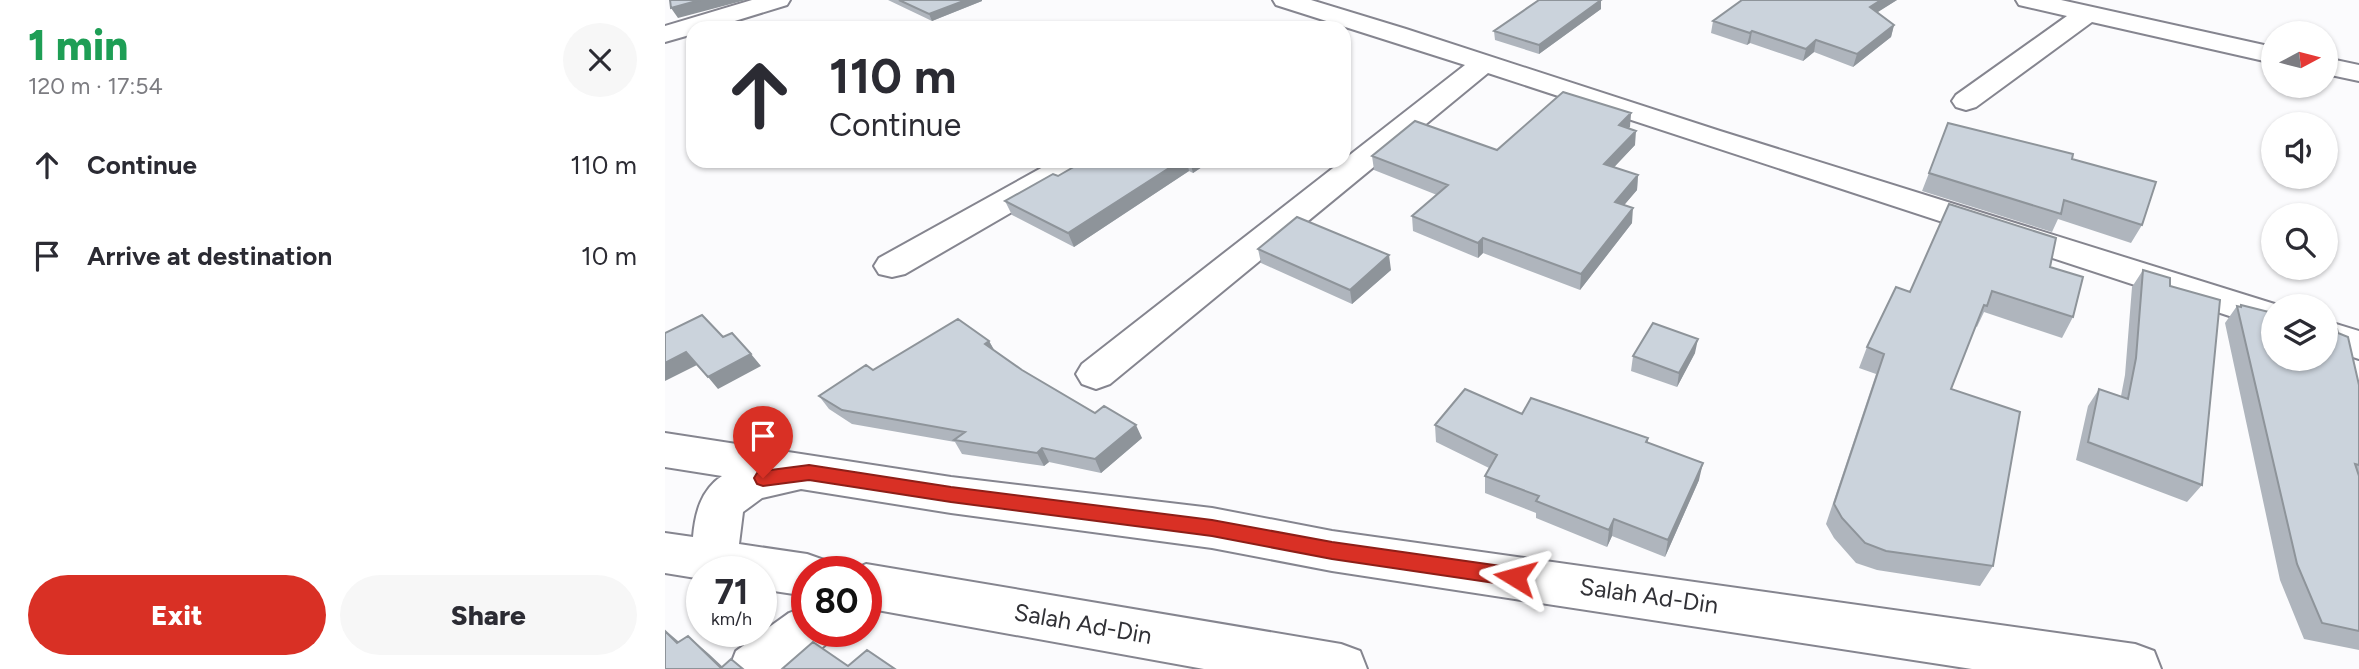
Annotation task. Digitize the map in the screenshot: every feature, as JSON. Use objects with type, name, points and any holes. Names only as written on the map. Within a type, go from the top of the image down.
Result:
[{"type":"main road","points":[[708,21],[778,0]]},
{"type":"main road","points":[[1285,0],[1312,21]]},
{"type":"main road","points":[[2028,0],[2261,52]]},
{"type":"main road","points":[[1966,101],[2086,13]]},
{"type":"main road","points":[[1351,27],[1397,34],[1483,64],[2261,313]]},
{"type":"main road","points":[[665,34],[686,28]]},
{"type":"main road","points":[[1096,374],[1483,64]]},
{"type":"main road","points":[[2338,69],[2359,73]]},
{"type":"main road","points":[[892,266],[1065,168]]},
{"type":"main road","points":[[2338,338],[2359,345]]},
{"type":"main road","name":"Salah Ad-Din","points":[[665,450],[951,495],[1212,528],[1332,551],[2135,669]]},
{"type":"main road","points":[[715,556],[720,509],[733,492],[763,478],[809,472]]},
{"type":"main road","points":[[665,553],[690,556]]},
{"type":"main road","name":"Salah Ad-Din","points":[[882,589],[1341,669]]},
{"type":"main road","points":[[755,669],[791,641]]},
{"type":"building","points":[[670,0],[700,0],[671,8]]},
{"type":"building","points":[[899,0],[966,0],[929,14]]},
{"type":"building","points":[[1539,0],[1601,0],[1539,45],[1494,31]]},
{"type":"building","points":[[1742,0],[1881,0],[1870,7],[1894,25],[1857,54],[1816,40],[1806,49],[1713,21]]},
{"type":"building","points":[[1563,92],[1631,113],[1619,125],[1636,131],[1604,164],[1638,175],[1615,202],[1633,208],[1581,274],[1483,238],[1478,243],[1412,216],[1448,185],[1372,156],[1415,121],[1497,150]]},
{"type":"building","points":[[1948,123],[2073,154],[2072,159],[2156,182],[2142,225],[2064,200],[2061,214],[1929,173]]},
{"type":"building","points":[[1072,168],[1169,168],[1068,233],[1005,201],[1053,174],[1058,176]]},
{"type":"building","points":[[1949,204],[2056,238],[2050,267],[2083,277],[2073,317],[1992,291],[1951,389],[2020,412],[1993,566],[1886,551],[1865,543],[1842,518],[1834,504],[1884,354],[1867,347],[1896,287],[1910,292]]},
{"type":"building","points":[[1297,217],[1389,255],[1350,290],[1258,249]]},
{"type":"building","points":[[2143,270],[2170,278],[2170,286],[2220,300],[2202,485],[2088,442],[2099,389],[2128,399],[2136,358]]},
{"type":"building","points":[[2237,306],[2261,310],[2261,371],[2338,371],[2338,333],[2348,337],[2359,385],[2359,465],[2355,464],[2359,476],[2359,631],[2322,623],[2297,564]]},
{"type":"building","points":[[702,315],[723,337],[732,333],[751,354],[708,377],[686,352],[665,363],[665,333]]},
{"type":"building","points":[[958,319],[989,341],[985,344],[1022,370],[1095,413],[1104,406],[1136,425],[1095,459],[1042,448],[1037,453],[954,440],[965,432],[842,410],[819,396],[866,365],[873,370]]},
{"type":"building","points":[[1653,323],[1698,339],[1679,373],[1633,356]]},
{"type":"building","points":[[1465,389],[1522,414],[1531,398],[1648,438],[1646,442],[1703,463],[1668,540],[1614,519],[1609,530],[1536,501],[1539,496],[1485,476],[1497,455],[1435,425]]},
{"type":"building","points":[[665,631],[677,643],[686,637],[686,647],[699,647],[721,668],[731,659],[743,669],[665,669]]},
{"type":"building","points":[[807,647],[820,647],[848,666],[867,650],[895,669],[782,669]]},
{"type":"route","points":[[763,478],[809,472],[951,495],[1212,528],[1332,551],[1515,577]]}]
